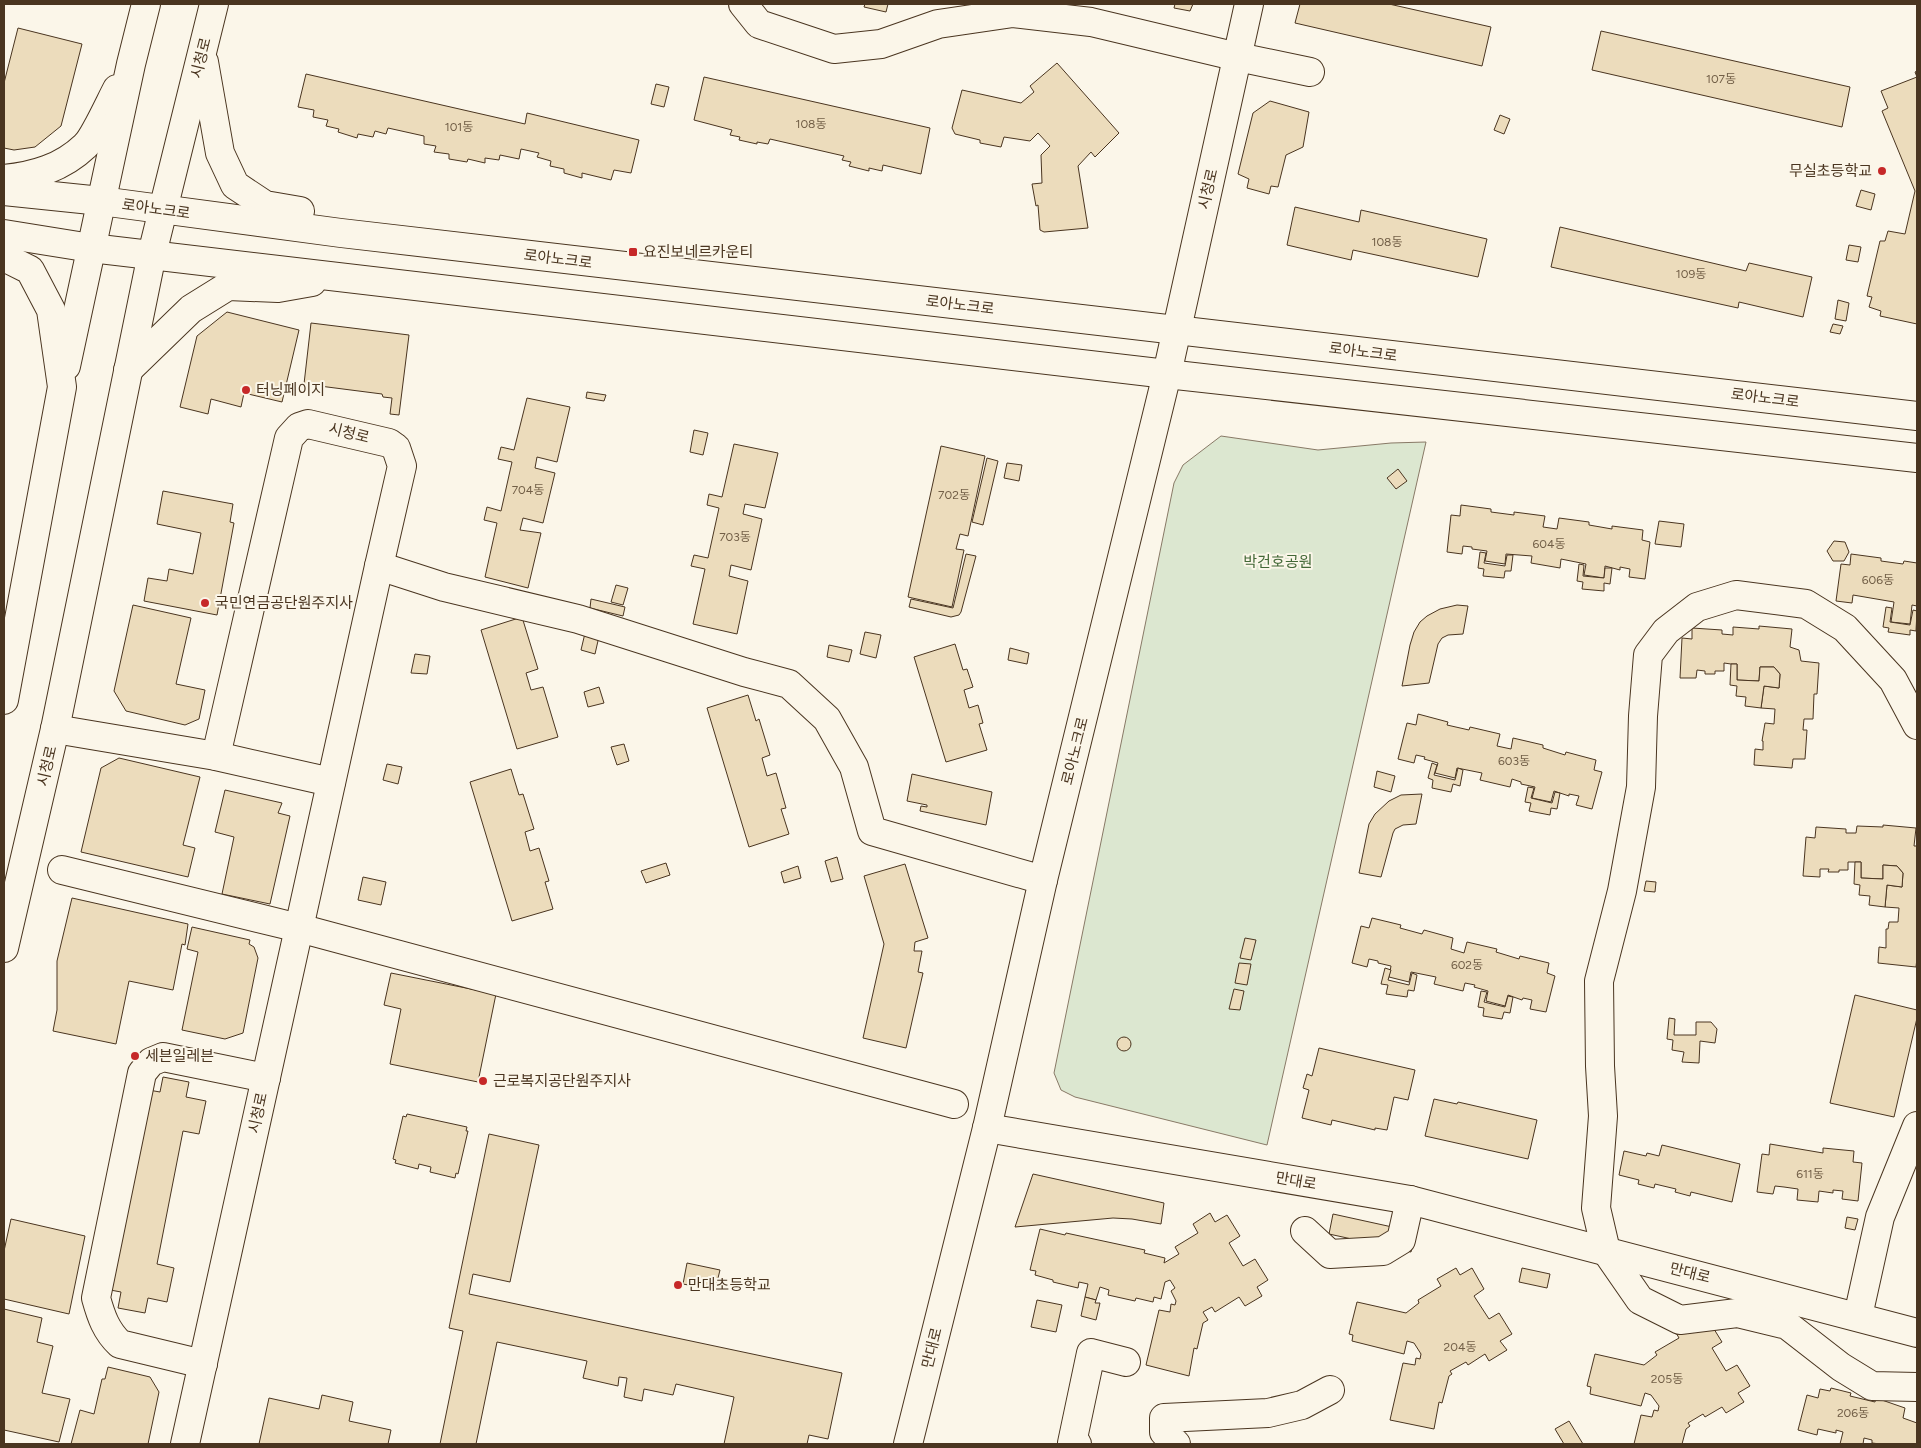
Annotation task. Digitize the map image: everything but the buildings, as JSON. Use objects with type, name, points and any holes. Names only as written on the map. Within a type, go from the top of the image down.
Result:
[{"type":"street","points":[[4,700],[62,387],[101,201],[146,4]]},
{"type":"street","name":"시청로","points":[[4,948],[56,729],[152,254],[214,4]]},
{"type":"street","points":[[743,4],[759,24],[834,49],[880,44],[938,24],[1012,13],[1091,22],[1310,72]]},
{"type":"street","name":"시청로","points":[[1167,374],[1250,4]]},
{"type":"street","points":[[202,52],[220,154],[236,185],[264,205],[306,213],[340,233]]},
{"type":"street","points":[[4,180],[29,177],[54,168],[86,146],[132,64]]},
{"type":"street","name":"로아노크로","points":[[4,192],[101,201],[340,233],[1917,416]]},
{"type":"street","points":[[4,234],[91,248],[1167,374],[1917,458]]},
{"type":"street","points":[[4,257],[30,270],[51,310],[62,387]]},
{"type":"street","points":[[128,370],[191,309],[228,286],[278,288],[340,276]]},
{"type":"street","name":"로아노크로","points":[[987,1128],[1043,880],[1167,374]]},
{"type":"street","name":"시청로","points":[[185,1444],[402,466],[396,448],[388,443],[308,424],[299,427],[289,438],[216,756]]},
{"type":"street","points":[[379,566],[444,587],[578,619],[734,669],[790,684],[827,719],[832,727],[854,767],[872,831],[1043,880]]},
{"type":"street","points":[[1917,725],[1893,680],[1887,673],[1845,628],[1806,604],[1736,595],[1697,607],[1666,631],[1648,655],[1642,716],[1641,787],[1622,891],[1599,981],[1600,1066],[1604,1116],[1596,1208],[1606,1252],[1640,1300],[1680,1320],[1737,1313],[1787,1325],[1841,1367],[1872,1386],[1917,1387]]},
{"type":"street","name":"시청로","points":[[56,729],[216,756],[331,782]]},
{"type":"street","points":[[62,870],[299,928],[954,1104]]},
{"type":"street","points":[[203,1364],[120,1344],[110,1334],[96,1298],[142,1073],[151,1062],[163,1057],[266,1078]]},
{"type":"street","points":[[1858,1316],[1880,1217],[1917,1126]]},
{"type":"street","name":"만대로","points":[[908,1444],[987,1128],[1410,1200],[1917,1333]]},
{"type":"street","points":[[1305,1231],[1330,1254],[1383,1251],[1401,1240],[1410,1200]]},
{"type":"street","points":[[1077,1444],[1072,1443],[1091,1353],[1126,1362]]},
{"type":"street","points":[[1176,1444],[1164,1432],[1164,1418],[1268,1413],[1302,1404],[1330,1390]]},
{"type":"green space","name":"박건호공원","points":[[1221,436],[1318,450],[1391,443],[1426,442],[1267,1145],[1075,1097],[1061,1090],[1054,1073],[1174,483],[1183,465]]},
{"type":"place","name":"무실초등학교","points":[[1882,171]]},
{"type":"place","name":"요진보네르카운티","points":[[633,252]]},
{"type":"place","name":"터닝페이지","points":[[246,390]]},
{"type":"place","name":"국민연금공단원주지사","points":[[205,603]]},
{"type":"place","name":"세븐일레븐","points":[[135,1056]]},
{"type":"place","name":"근로복지공단원주지사","points":[[483,1081]]},
{"type":"place","name":"만대초등학교","points":[[678,1285]]}]
